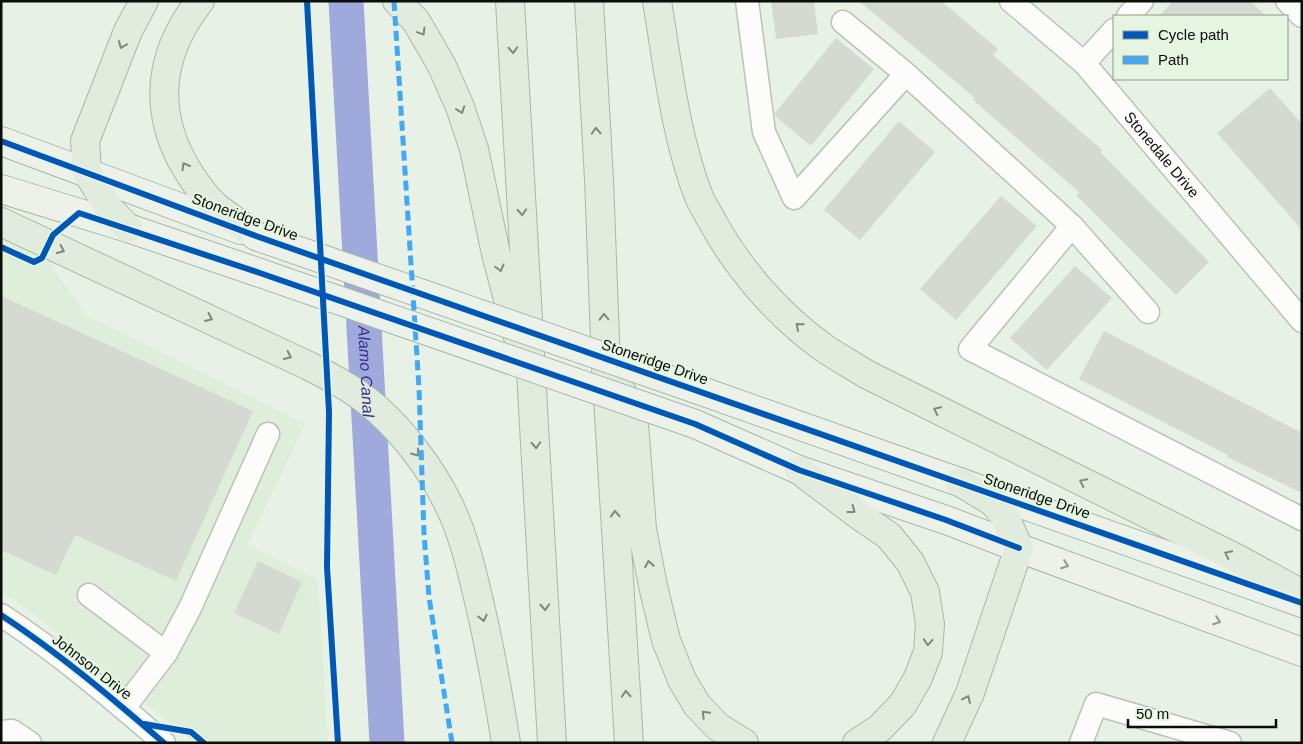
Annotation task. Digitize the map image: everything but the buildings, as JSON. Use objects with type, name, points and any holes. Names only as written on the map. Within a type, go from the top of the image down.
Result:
[{"type":"highway","points":[[128,228],[111,211],[87,172],[85,141],[122,46],[144,1]]},
{"type":"highway","points":[[200,1],[178,31],[167,62],[163,93],[167,123],[177,153],[193,180],[215,206],[256,236]]},
{"type":"highway","points":[[397,1],[416,21],[442,66],[460,107],[474,149],[496,254],[533,396]]},
{"type":"highway","points":[[510,1],[552,743]]},
{"type":"highway","points":[[589,1],[599,179],[606,366],[629,743]]},
{"type":"highway","points":[[657,1],[676,113],[686,158],[700,199],[723,240],[751,280],[786,315],[824,348],[866,374],[1236,558],[1302,594]]},
{"type":"highway","points":[[1,222],[310,366],[343,384],[377,409],[405,439],[429,472],[448,503],[461,535],[485,626],[506,743]]},
{"type":"highway","points":[[606,366],[633,411],[642,529],[652,586],[666,640],[682,680],[697,705],[718,727],[744,743]]},
{"type":"highway","points":[[799,470],[889,536],[910,562],[925,592],[930,624],[928,652],[918,678],[903,704],[880,728],[857,743]]},
{"type":"highway","points":[[946,743],[970,693],[1019,548],[1005,517],[993,502],[960,482]]},
{"type":"main road","name":"Stoneridge Drive","points":[[1,141],[256,236],[1302,603]]},
{"type":"main road","points":[[1,189],[128,228],[695,424],[799,470],[946,520],[1302,652]]},
{"type":"street","points":[[747,1],[764,132],[794,198],[906,74]]},
{"type":"street","name":"Stonedale Drive","points":[[1011,1],[1084,63],[1302,320]]},
{"type":"street","points":[[1129,15],[1142,1]]},
{"type":"street","points":[[1287,1],[1302,16]]},
{"type":"street","points":[[843,22],[906,74],[1072,226],[1148,312]]},
{"type":"street","points":[[1084,63],[1113,31]]},
{"type":"street","points":[[1072,226],[970,349],[1302,519]]},
{"type":"street","points":[[124,708],[166,653],[190,608],[268,434]]},
{"type":"street","points":[[88,595],[166,653]]},
{"type":"street","name":"Johnson Drive","points":[[1,615],[30,634],[144,724],[164,743]]},
{"type":"street","points":[[1081,743],[1096,704],[1230,743]]},
{"type":"street","points":[[1,732],[12,731],[30,743]]},
{"type":"shaded area","points":[[1,235],[45,256],[86,315],[305,424],[248,544],[318,579],[328,743],[195,743],[19,603],[1,592]]},
{"type":"waterway","name":"Alamo Canal","points":[[346,1],[387,743]]},
{"type":"marked path","points":[[394,1],[419,388],[424,534],[429,597],[452,743]]},
{"type":"cycle path","points":[[307,1],[329,412],[327,567],[338,743]]},
{"type":"cycle path","points":[[1,141],[256,236],[1302,603]]},
{"type":"cycle path","points":[[1,247],[34,262],[42,258],[53,235],[79,213],[257,272],[695,424],[799,470],[946,520],[1019,548]]},
{"type":"cycle path","points":[[1,615],[64,660],[164,743]]},
{"type":"cycle path","points":[[144,724],[191,732],[204,743]]}]
